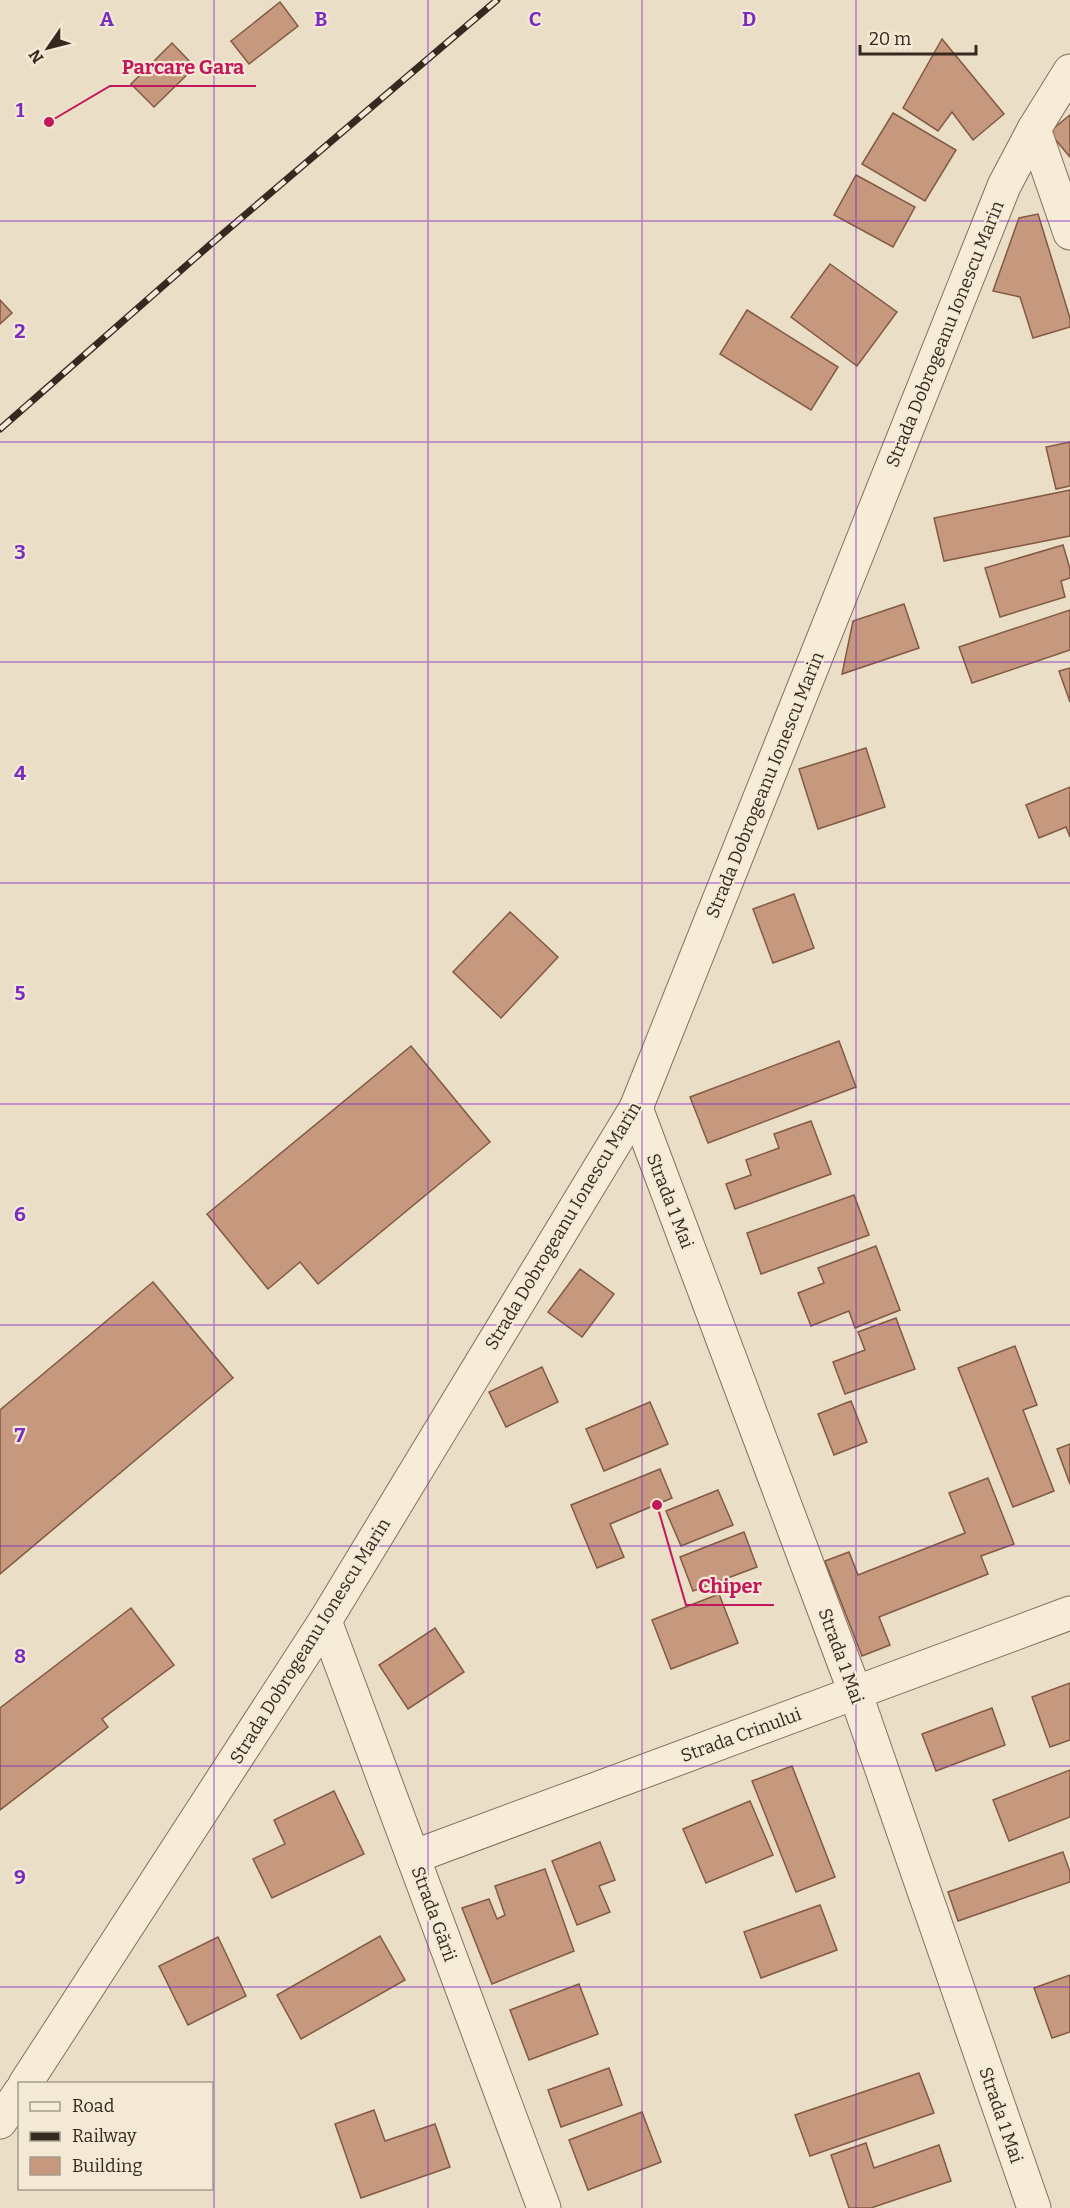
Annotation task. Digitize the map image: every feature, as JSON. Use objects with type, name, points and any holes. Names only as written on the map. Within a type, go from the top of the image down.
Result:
[{"type":"street","name":"Strada Dobrogeanu Ionescu Marin","points":[[26,2082],[325,1620],[636,1108],[1004,186],[1034,129],[1070,71]]},
{"type":"street","points":[[1034,129],[1070,233]]},
{"type":"street","name":"Strada 1 Mai","points":[[636,1108],[855,1692],[1034,2208]]},
{"type":"street","name":"Strada Crinului","points":[[413,1857],[1070,1613]]},
{"type":"street","name":"Strada Gării","points":[[325,1620],[544,2208]]},
{"type":"street","points":[[0,2122],[18,2095]]},
{"type":"building","points":[[280,2],[298,26],[249,64],[231,41]]},
{"type":"building","points":[[942,39],[1004,114],[973,140],[952,112],[938,131],[903,108]]},
{"type":"building","points":[[172,43],[195,67],[154,107],[131,84]]},
{"type":"building","points":[[893,113],[956,150],[925,201],[862,164]]},
{"type":"building","points":[[1070,115],[1070,157],[1049,132]]},
{"type":"building","points":[[856,175],[915,207],[893,247],[834,215]]},
{"type":"building","points":[[1038,214],[1070,318],[1070,327],[1033,338],[1020,297],[993,291],[1019,218]]},
{"type":"building","points":[[830,264],[897,312],[857,366],[791,317]]},
{"type":"building","points":[[0,300],[12,313],[0,324]]},
{"type":"building","points":[[747,310],[838,367],[811,410],[720,354]]},
{"type":"building","points":[[1070,442],[1070,486],[1056,489],[1046,447]]},
{"type":"building","points":[[1070,490],[1070,536],[944,561],[934,518]]},
{"type":"building","points":[[1063,545],[1070,569],[1070,578],[1061,581],[1065,597],[1000,617],[985,568]]},
{"type":"building","points":[[904,604],[919,648],[842,674],[853,621]]},
{"type":"building","points":[[1070,610],[1070,650],[972,683],[959,647]]},
{"type":"building","points":[[1070,668],[1070,702],[1059,671]]},
{"type":"building","points":[[866,748],[885,807],[818,829],[799,769]]},
{"type":"building","points":[[1070,787],[1070,837],[1066,827],[1039,838],[1026,805]]},
{"type":"building","points":[[794,894],[814,948],[773,963],[753,909]]},
{"type":"building","points":[[510,912],[558,957],[501,1018],[453,972]]},
{"type":"building","points":[[839,1041],[856,1087],[708,1143],[690,1097]]},
{"type":"building","points":[[411,1046],[490,1142],[318,1284],[300,1262],[268,1289],[207,1214]]},
{"type":"building","points":[[811,1121],[831,1174],[735,1209],[726,1184],[751,1175],[746,1160],[779,1148],[774,1134]]},
{"type":"building","points":[[854,1195],[869,1235],[761,1274],[747,1233]]},
{"type":"building","points":[[876,1246],[900,1310],[855,1328],[849,1311],[811,1326],[798,1293],[824,1283],[818,1268]]},
{"type":"building","points":[[580,1269],[614,1294],[582,1337],[548,1312]]},
{"type":"building","points":[[153,1282],[233,1378],[0,1574],[0,1410]]},
{"type":"building","points":[[896,1318],[915,1369],[845,1394],[833,1362],[865,1350],[858,1332]]},
{"type":"building","points":[[1015,1346],[1037,1405],[1023,1410],[1054,1491],[1013,1507],[958,1368]]},
{"type":"building","points":[[542,1367],[558,1402],[506,1427],[489,1392]]},
{"type":"building","points":[[851,1401],[867,1442],[834,1455],[818,1414]]},
{"type":"building","points":[[650,1402],[668,1444],[604,1471],[586,1429]]},
{"type":"building","points":[[1070,1444],[1070,1484],[1057,1449]]},
{"type":"building","points":[[660,1469],[672,1498],[610,1524],[624,1557],[597,1568],[571,1505]]},
{"type":"building","points":[[988,1478],[1014,1544],[981,1556],[988,1574],[879,1617],[890,1645],[862,1656],[825,1561],[849,1552],[858,1575],[965,1533],[949,1493]]},
{"type":"building","points":[[718,1490],[733,1525],[681,1546],[666,1511]]},
{"type":"building","points":[[744,1532],[757,1567],[693,1591],[680,1557]]},
{"type":"building","points":[[719,1594],[738,1643],[671,1669],[652,1620]]},
{"type":"building","points":[[131,1608],[174,1665],[102,1719],[108,1727],[0,1810],[0,1708]]},
{"type":"building","points":[[435,1628],[464,1672],[408,1709],[379,1665]]},
{"type":"building","points":[[1070,1683],[1070,1740],[1050,1747],[1032,1697]]},
{"type":"building","points":[[992,1708],[1005,1745],[936,1771],[922,1734]]},
{"type":"building","points":[[792,1766],[835,1877],[796,1892],[752,1781]]},
{"type":"building","points":[[1070,1770],[1070,1817],[1009,1841],[993,1800]]},
{"type":"building","points":[[334,1791],[364,1854],[272,1898],[253,1859],[285,1844],[274,1820]]},
{"type":"building","points":[[750,1801],[773,1855],[706,1883],[683,1829]]},
{"type":"building","points":[[600,1842],[615,1880],[599,1886],[610,1912],[577,1925],[552,1861]]},
{"type":"building","points":[[1063,1852],[1070,1872],[1070,1882],[958,1921],[948,1892]]},
{"type":"building","points":[[545,1869],[574,1951],[492,1984],[462,1908],[489,1899],[497,1919],[505,1915],[495,1886]]},
{"type":"building","points":[[820,1905],[837,1950],[761,1978],[744,1932]]},
{"type":"building","points":[[380,1936],[405,1980],[301,2039],[277,1995]]},
{"type":"building","points":[[218,1937],[246,1996],[188,2025],[159,1966]]},
{"type":"building","points":[[1070,1975],[1070,2032],[1052,2038],[1034,1988]]},
{"type":"building","points":[[579,1984],[598,2034],[529,2060],[510,2010]]},
{"type":"building","points":[[609,2068],[622,2105],[561,2127],[548,2090]]},
{"type":"building","points":[[919,2073],[934,2113],[810,2156],[795,2115]]},
{"type":"building","points":[[374,2110],[385,2141],[435,2124],[450,2167],[361,2198],[335,2124]]},
{"type":"building","points":[[642,2112],[661,2162],[588,2190],[569,2140]]},
{"type":"building","points":[[866,2143],[874,2168],[939,2145],[951,2181],[871,2208],[849,2208],[831,2155]]},
{"type":"railway","points":[[0,429],[212,243],[497,0]]},
{"type":"place","name":"Parcare Gara","points":[[49,122]]},
{"type":"place","name":"Chiper","points":[[657,1505]]}]
